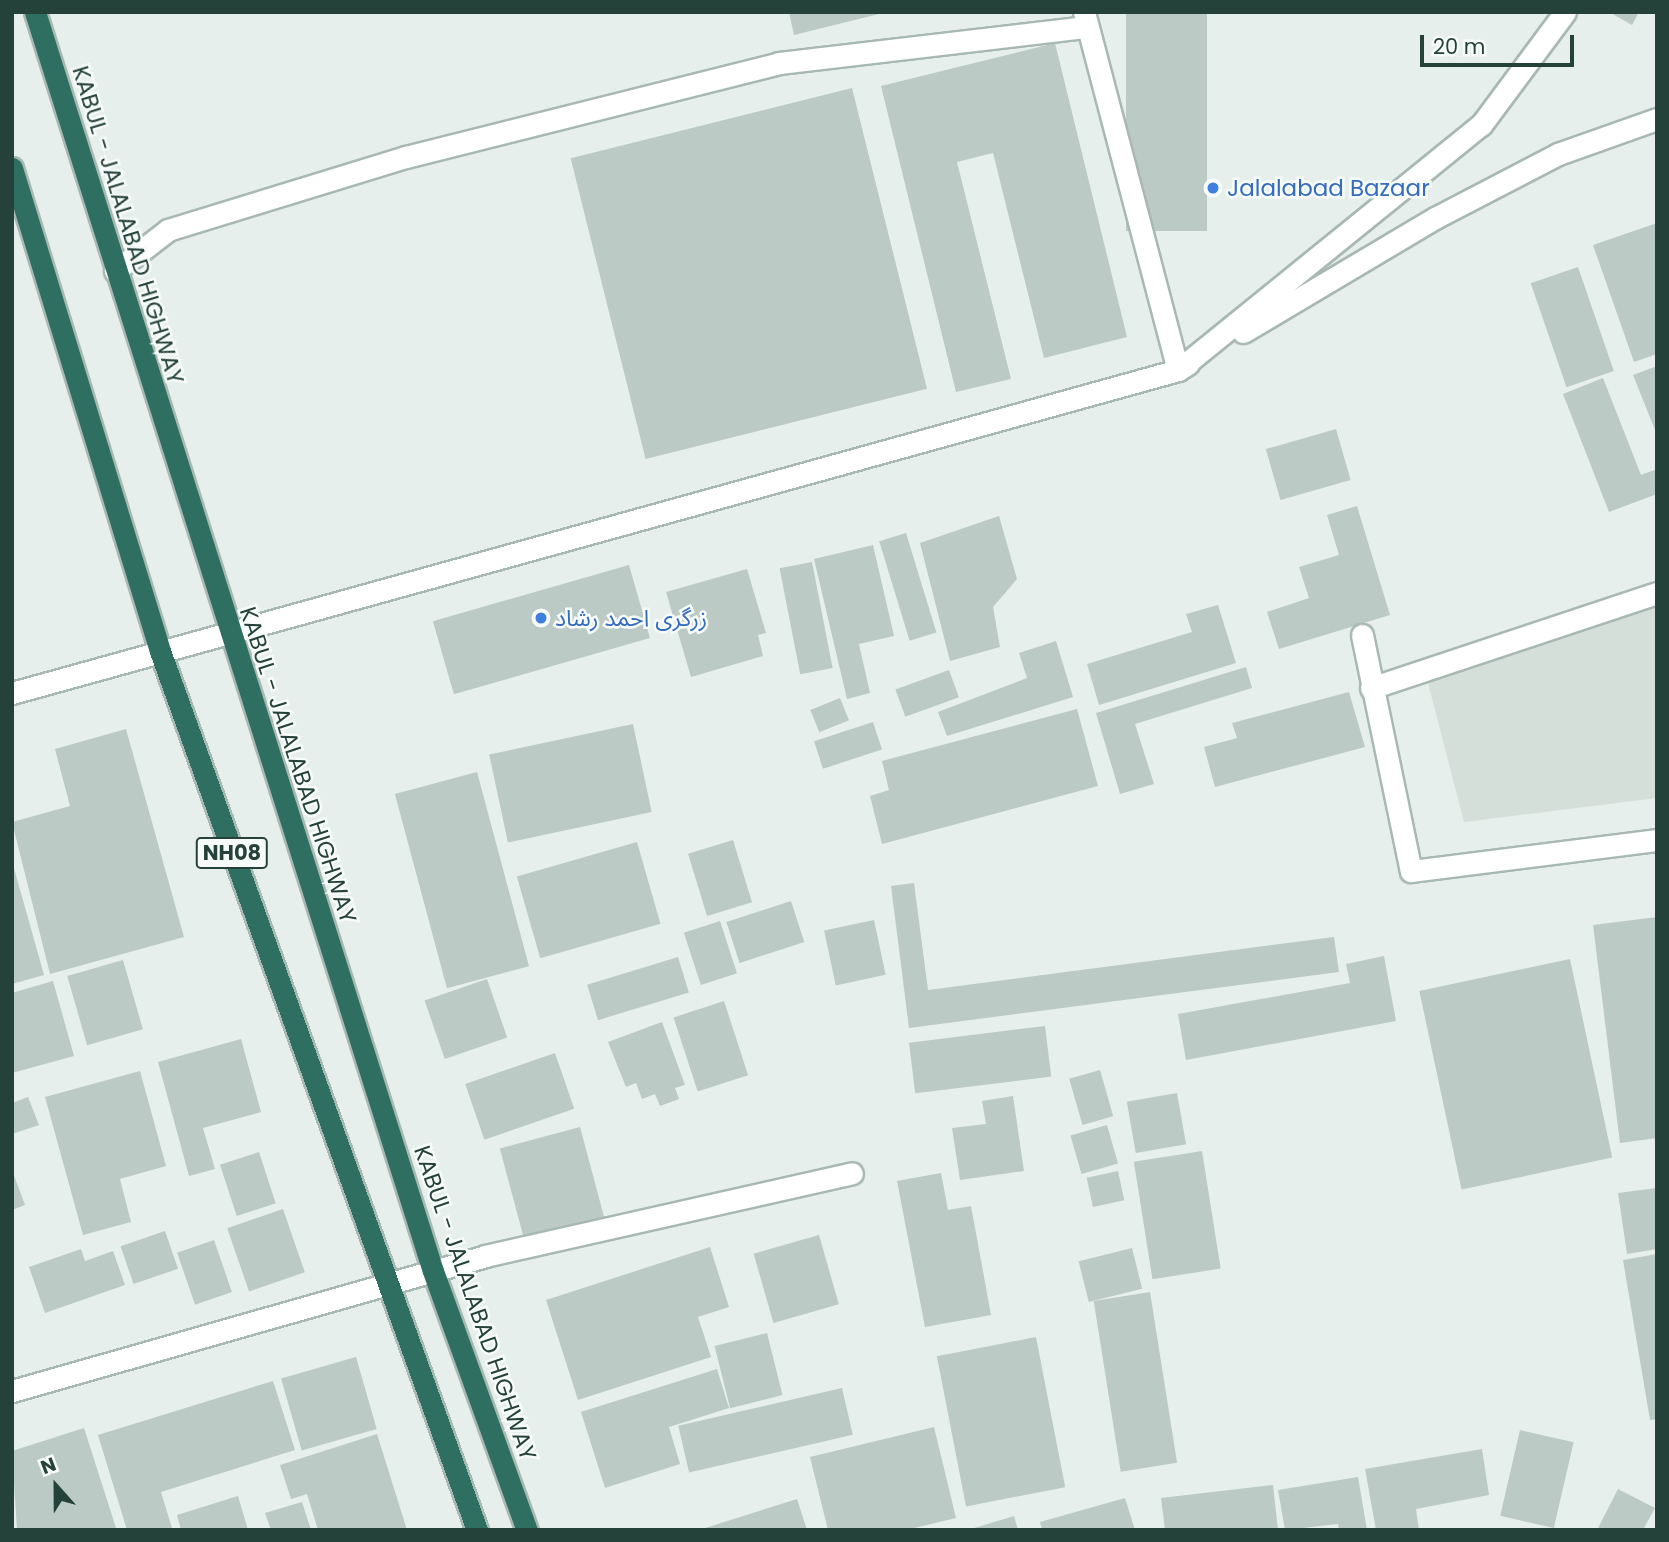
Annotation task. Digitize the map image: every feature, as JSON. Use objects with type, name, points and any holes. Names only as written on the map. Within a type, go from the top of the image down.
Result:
[{"type":"highway","name":"KABUL - JALALABAD HIGHWAY","points":[[35,12],[228,633],[433,1271],[527,1530]]},
{"type":"highway","name":"NH08","points":[[12,168],[160,652],[477,1530]]},
{"type":"street","points":[[1178,370],[1481,125],[1565,12]]},
{"type":"street","points":[[115,271],[168,230],[406,157],[739,73],[1085,20],[1178,370]]},
{"type":"street","points":[[12,693],[1178,370],[1435,218],[1558,154],[1657,119]]},
{"type":"street","points":[[1371,688],[1657,593]]},
{"type":"street","points":[[1362,635],[1411,871],[1657,840]]},
{"type":"street","points":[[12,1391],[433,1271],[852,1172]]},
{"type":"shaded area","points":[[1657,606],[1657,798],[1464,822],[1428,683]]},
{"type":"building","points":[[789,12],[883,12],[883,13],[794,35]]},
{"type":"building","points":[[1126,12],[1207,12],[1207,231],[1126,231]]},
{"type":"building","points":[[1609,12],[1639,12],[1632,25]]},
{"type":"building","points":[[1055,43],[1127,337],[1044,358],[993,153],[957,162],[1011,379],[956,392],[881,86]]},
{"type":"building","points":[[852,88],[927,389],[646,459],[571,158]]},
{"type":"building","points":[[1657,223],[1657,354],[1634,362],[1593,245]]},
{"type":"building","points":[[1578,267],[1614,371],[1567,387],[1531,283]]},
{"type":"building","points":[[1657,366],[1657,435],[1633,375]]},
{"type":"building","points":[[1603,378],[1641,475],[1657,469],[1657,494],[1609,512],[1563,394]]},
{"type":"building","points":[[1336,429],[1351,480],[1280,500],[1266,449]]},
{"type":"building","points":[[1357,506],[1390,615],[1279,649],[1267,612],[1309,598],[1299,567],[1339,555],[1327,515]]},
{"type":"building","points":[[999,516],[1017,579],[993,607],[1000,647],[950,661],[920,543]]},
{"type":"building","points":[[906,533],[936,632],[910,641],[879,541]]},
{"type":"building","points":[[873,545],[894,636],[859,644],[870,693],[847,699],[814,559]]},
{"type":"building","points":[[812,562],[833,668],[800,674],[780,568]]},
{"type":"building","points":[[629,565],[650,638],[454,694],[433,621]]},
{"type":"building","points":[[747,569],[766,633],[758,635],[763,656],[691,677],[666,592]]},
{"type":"building","points":[[1218,605],[1236,663],[1099,705],[1087,664],[1192,632],[1186,614]]},
{"type":"building","points":[[1056,641],[1073,697],[947,736],[938,712],[1027,678],[1019,653]]},
{"type":"building","points":[[1246,667],[1252,688],[1135,724],[1154,784],[1120,794],[1096,713]]},
{"type":"building","points":[[949,670],[959,697],[905,717],[895,689]]},
{"type":"building","points":[[1349,692],[1365,747],[1215,787],[1204,747],[1237,738],[1232,723]]},
{"type":"building","points":[[840,698],[849,720],[819,732],[810,710]]},
{"type":"building","points":[[1077,709],[1098,786],[882,844],[870,796],[889,790],[882,761]]},
{"type":"building","points":[[873,722],[882,750],[823,769],[814,741]]},
{"type":"building","points":[[633,724],[652,812],[508,843],[489,755]]},
{"type":"building","points":[[126,729],[184,937],[50,974],[12,822],[70,806],[55,749]]},
{"type":"building","points":[[477,772],[529,966],[447,988],[395,794]]},
{"type":"building","points":[[733,840],[752,902],[707,916],[688,854]]},
{"type":"building","points":[[637,842],[660,924],[540,958],[517,876]]},
{"type":"building","points":[[12,861],[44,975],[12,984]]},
{"type":"building","points":[[914,883],[928,990],[1334,937],[1339,972],[909,1028],[891,886]]},
{"type":"building","points":[[791,901],[804,942],[740,963],[726,922]]},
{"type":"building","points":[[1657,917],[1657,1138],[1620,1143],[1593,925]]},
{"type":"building","points":[[874,920],[886,975],[836,985],[824,931]]},
{"type":"building","points":[[720,921],[737,973],[701,985],[684,933]]},
{"type":"building","points":[[1384,956],[1396,1021],[1186,1060],[1178,1014],[1350,983],[1346,964]]},
{"type":"building","points":[[678,957],[689,992],[598,1020],[587,985]]},
{"type":"building","points":[[1570,959],[1612,1158],[1462,1190],[1419,991]]},
{"type":"building","points":[[123,960],[143,1029],[87,1045],[67,976]]},
{"type":"building","points":[[487,979],[507,1038],[445,1059],[425,1000]]},
{"type":"building","points":[[53,981],[74,1056],[12,1073],[12,993]]},
{"type":"building","points":[[724,1001],[748,1075],[698,1092],[674,1017]]},
{"type":"building","points":[[662,1022],[685,1085],[675,1088],[679,1099],[660,1106],[655,1094],[642,1099],[636,1083],[626,1087],[608,1042]]},
{"type":"building","points":[[1045,1026],[1051,1077],[915,1093],[909,1043]]},
{"type":"building","points":[[241,1039],[261,1112],[203,1128],[215,1169],[189,1176],[158,1062]]},
{"type":"building","points":[[555,1053],[574,1109],[484,1140],[465,1084]]},
{"type":"building","points":[[1100,1070],[1113,1116],[1082,1125],[1069,1079]]},
{"type":"building","points":[[140,1071],[166,1166],[120,1179],[131,1222],[83,1235],[45,1097]]},
{"type":"building","points":[[1177,1093],[1186,1144],[1136,1153],[1127,1102]]},
{"type":"building","points":[[1013,1096],[1024,1171],[960,1180],[952,1128],[986,1124],[982,1101]]},
{"type":"building","points":[[28,1097],[39,1125],[12,1134],[12,1103]]},
{"type":"building","points":[[1107,1125],[1118,1163],[1081,1174],[1070,1135]]},
{"type":"building","points":[[580,1127],[604,1217],[524,1238],[500,1148]]},
{"type":"building","points":[[1202,1151],[1221,1269],[1152,1279],[1134,1162]]},
{"type":"building","points":[[259,1152],[276,1203],[237,1216],[220,1165]]},
{"type":"building","points":[[12,1170],[25,1205],[12,1210]]},
{"type":"building","points":[[1118,1171],[1124,1200],[1093,1207],[1087,1178]]},
{"type":"building","points":[[941,1173],[948,1210],[971,1206],[991,1315],[925,1327],[897,1181]]},
{"type":"building","points":[[1657,1188],[1657,1249],[1627,1254],[1618,1193]]},
{"type":"building","points":[[283,1209],[305,1272],[249,1292],[227,1228]]},
{"type":"building","points":[[165,1231],[178,1269],[134,1284],[121,1246]]},
{"type":"building","points":[[819,1235],[839,1304],[773,1323],[754,1254]]},
{"type":"building","points":[[214,1240],[232,1292],[195,1305],[177,1253]]},
{"type":"building","points":[[710,1247],[729,1307],[698,1317],[711,1357],[578,1400],[546,1300]]},
{"type":"building","points":[[1132,1248],[1142,1289],[1089,1302],[1079,1261]]},
{"type":"building","points":[[81,1249],[85,1261],[113,1251],[125,1285],[45,1313],[29,1267]]},
{"type":"building","points":[[1657,1254],[1657,1419],[1650,1420],[1623,1260]]},
{"type":"building","points":[[1150,1292],[1177,1463],[1121,1472],[1094,1301]]},
{"type":"building","points":[[767,1333],[782,1395],[730,1408],[715,1346]]},
{"type":"building","points":[[1036,1337],[1065,1487],[966,1506],[937,1356]]},
{"type":"building","points":[[356,1357],[377,1429],[302,1451],[281,1378]]},
{"type":"building","points":[[717,1369],[729,1408],[669,1427],[680,1464],[605,1488],[581,1412]]},
{"type":"building","points":[[273,1381],[295,1450],[161,1492],[172,1528],[127,1530],[98,1435]]},
{"type":"building","points":[[842,1388],[853,1435],[689,1473],[678,1426]]},
{"type":"building","points":[[934,1427],[956,1518],[906,1530],[828,1530],[810,1457]]},
{"type":"building","points":[[84,1428],[116,1528],[17,1530],[12,1451]]},
{"type":"building","points":[[1520,1430],[1574,1442],[1554,1528],[1500,1516]]},
{"type":"building","points":[[377,1434],[407,1530],[318,1530],[307,1494],[291,1499],[280,1465]]},
{"type":"building","points":[[1482,1449],[1489,1495],[1416,1509],[1419,1530],[1376,1530],[1365,1469]]},
{"type":"building","points":[[1358,1477],[1367,1530],[1339,1530],[1338,1524],[1285,1530],[1278,1490]]},
{"type":"building","points":[[1273,1485],[1278,1530],[1165,1530],[1161,1498]]},
{"type":"building","points":[[1618,1489],[1655,1508],[1643,1530],[1597,1530]]},
{"type":"building","points":[[238,1496],[248,1530],[181,1530],[177,1515]]},
{"type":"building","points":[[1125,1498],[1135,1530],[1042,1530],[1040,1522]]},
{"type":"building","points":[[797,1499],[807,1530],[702,1530],[702,1529]]},
{"type":"building","points":[[302,1502],[311,1530],[271,1530],[265,1513]]},
{"type":"building","points":[[1014,1516],[1018,1530],[971,1530],[971,1529]]},
{"type":"place","name":"Jalalabad Bazaar","points":[[1213,188]]},
{"type":"place","name":"زرگری احمد رشاد","points":[[541,618]]}]
